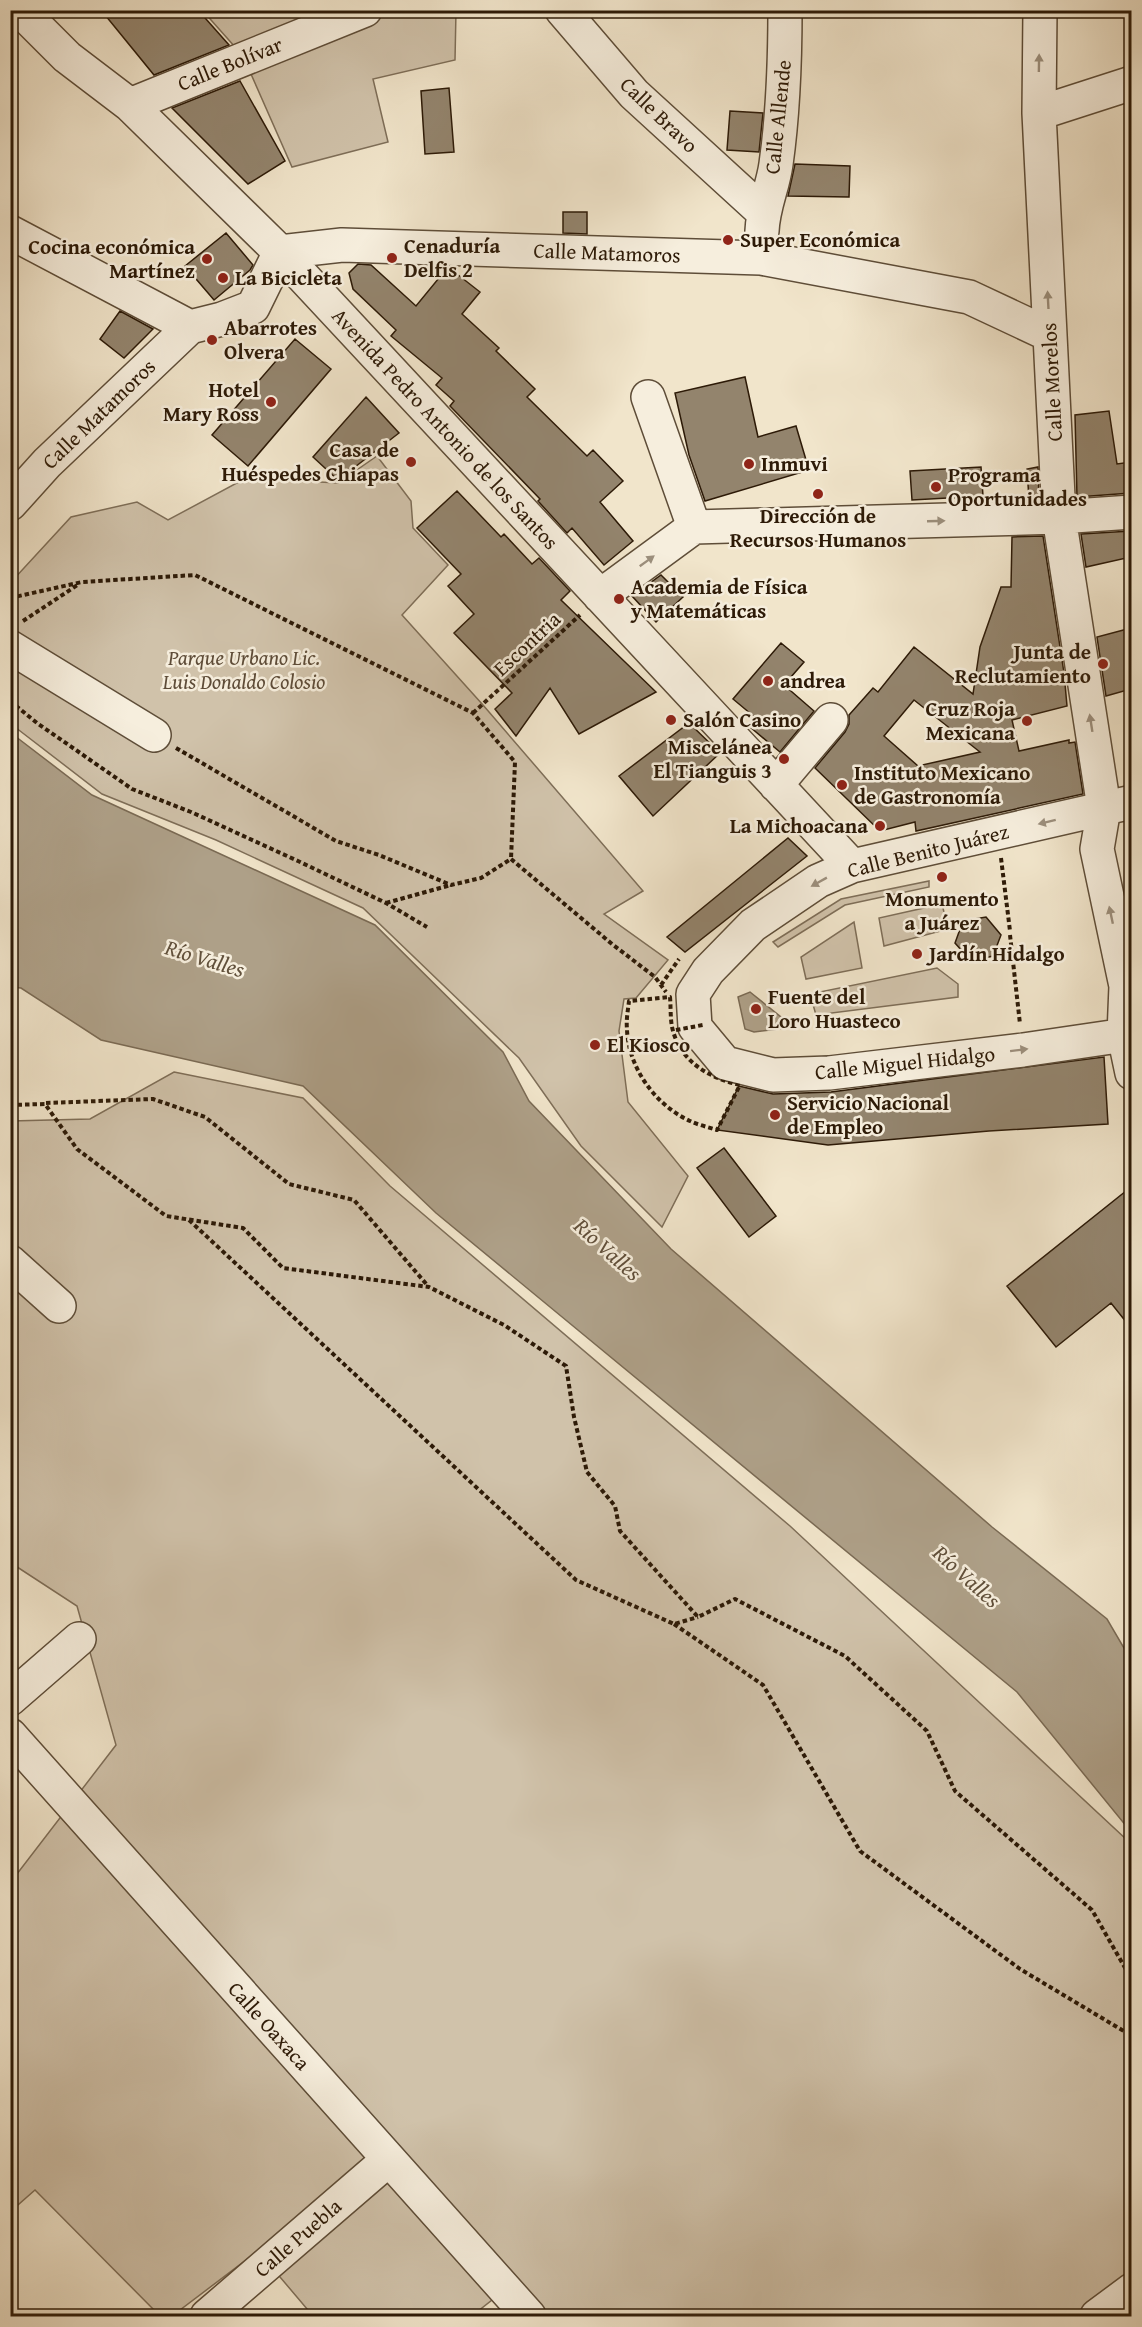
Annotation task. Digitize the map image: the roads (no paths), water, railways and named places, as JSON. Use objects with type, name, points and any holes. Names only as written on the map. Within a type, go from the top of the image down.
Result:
[{"type":"street","name":"Avenida Pedro Antonio de los Santos","points":[[20,10],[67,57],[130,105],[280,252],[852,866]]},
{"type":"street","name":"Calle Bolívar","points":[[130,105],[364,10]]},
{"type":"street","name":"Calle Bravo","points":[[562,10],[634,94],[763,212]]},
{"type":"street","name":"Calle Allende","points":[[761,258],[763,212],[776,165],[785,48],[785,10]]},
{"type":"street","name":"Calle Morelos","points":[[1040,10],[1039,113],[1059,517],[1118,805],[1097,849],[1126,986],[1131,1073]]},
{"type":"street","points":[[1039,113],[1131,83]]},
{"type":"street","points":[[10,232],[190,327],[222,320],[253,307],[280,252]]},
{"type":"street","name":"Calle Matamoros","points":[[280,252],[342,245],[761,258],[969,297],[1050,335]]},
{"type":"street","name":"Calle Matamoros","points":[[10,504],[47,463],[190,327]]},
{"type":"street","points":[[648,397],[694,527]]},
{"type":"street","points":[[600,596],[694,527],[1059,517],[1131,512]]},
{"type":"street","points":[[18,642],[154,735]]},
{"type":"street","points":[[776,785],[831,720]]},
{"type":"street","name":"Calle Benito Juárez","points":[[691,1028],[693,994],[708,971],[753,925],[818,882],[852,866],[1118,805]]},
{"type":"street","name":"Calle Miguel Hidalgo","points":[[691,1028],[725,1063],[773,1075],[870,1068],[1128,1035]]},
{"type":"street","points":[[10,1262],[59,1305]]},
{"type":"street","points":[[10,1699],[79,1639]]},
{"type":"street","name":"Calle Oaxaca","points":[[10,1735],[529,2316]]},
{"type":"street","name":"Calle Puebla","points":[[207,2316],[388,2160]]},
{"type":"street","points":[[1097,2316],[1131,2290]]},
{"type":"water","name":"Río Valles","points":[[11,733],[92,795],[375,925],[503,1052],[529,1101],[671,1249],[992,1527],[1107,1619],[1131,1660],[1131,1832],[1017,1692],[436,1213],[303,1086],[101,1040],[21,988],[11,987]]},
{"type":"water","name":"Fuente del Loro Huasteco","points":[[750,992],[786,1021],[786,1028],[754,1032],[745,1029],[738,997]]},
{"type":"place","name":"Super Económica","points":[[728,240]]},
{"type":"place","name":"Cenaduría Delfis 2","points":[[392,258]]},
{"type":"place","name":"Cocina económica Martínez","points":[[207,259]]},
{"type":"place","name":"La Bicicleta","points":[[223,278]]},
{"type":"place","name":"Abarrotes Olvera","points":[[212,340]]},
{"type":"place","name":"Hotel Mary Ross","points":[[271,402]]},
{"type":"place","name":"Casa de Huéspedes Chiapas","points":[[411,462]]},
{"type":"place","name":"Inmuvi","points":[[749,464]]},
{"type":"place","name":"Programa Oportunidades","points":[[936,487]]},
{"type":"place","name":"Dirección de Recursos Humanos","points":[[818,494]]},
{"type":"place","name":"Academia de Física y Matemáticas","points":[[619,599]]},
{"type":"place","name":"Junta de Reclutamiento","points":[[1103,664]]},
{"type":"place","name":"andrea","points":[[768,681]]},
{"type":"place","name":"Salón Casino","points":[[671,720]]},
{"type":"place","name":"Cruz Roja Mexicana","points":[[1027,721]]},
{"type":"place","name":"Miscelánea El Tianguis 3","points":[[784,759]]},
{"type":"place","name":"Instituto Mexicano de Gastronomía","points":[[842,785]]},
{"type":"place","name":"La Michoacana","points":[[880,826]]},
{"type":"place","name":"Monumento a Juárez","points":[[942,877]]},
{"type":"place","name":"Jardín Hidalgo","points":[[917,954]]},
{"type":"place","name":"Fuente del Loro Huasteco","points":[[756,1009]]},
{"type":"place","name":"El Kiosco","points":[[595,1045]]},
{"type":"place","name":"Servicio Nacional de Empleo","points":[[775,1115]]},
{"type":"park label","name":"Parque Urbano Lic. Luis Donaldo Colosio","points":[[244,670]]}]
